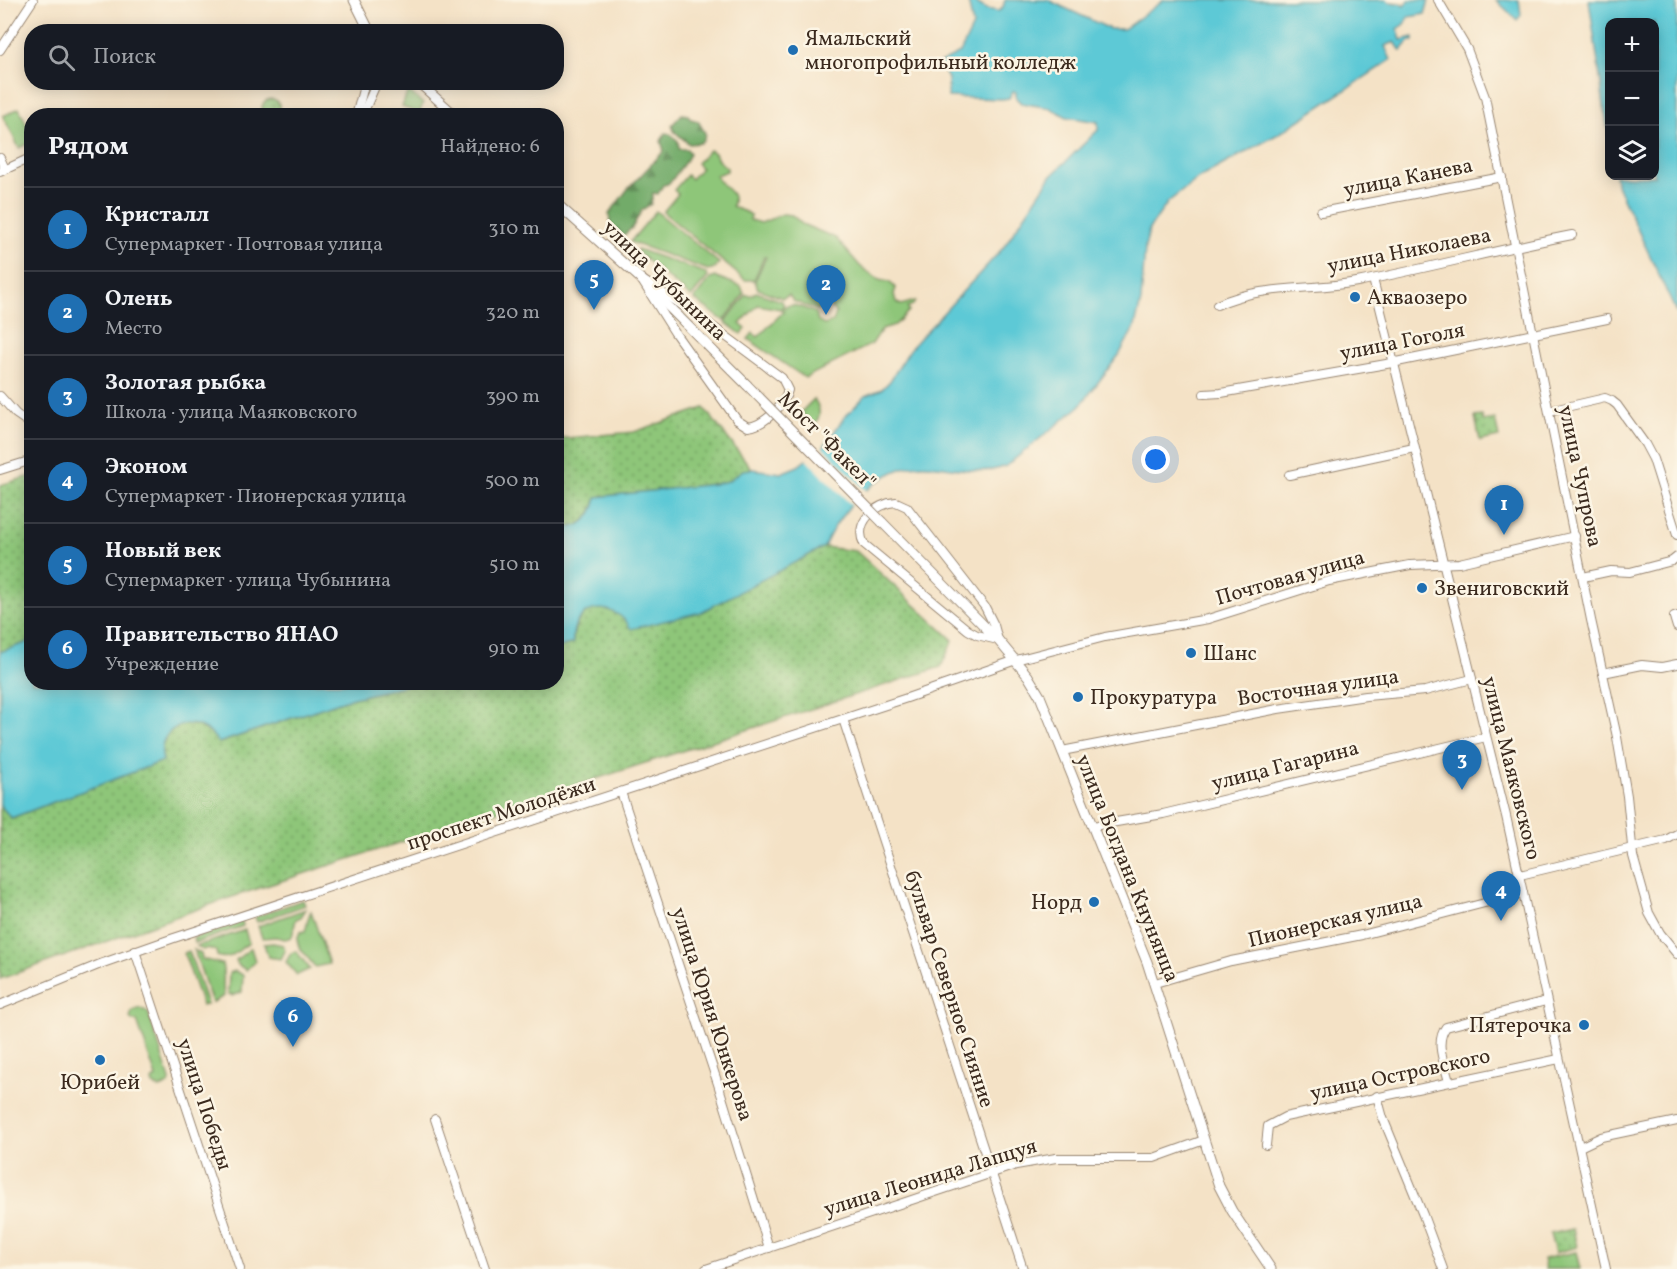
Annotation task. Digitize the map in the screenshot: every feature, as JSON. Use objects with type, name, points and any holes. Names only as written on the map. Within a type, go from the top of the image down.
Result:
[{"type":"main road","points":[[354,0],[366,24]]},
{"type":"main road","points":[[427,90],[447,108]]},
{"type":"main road","name":"улица Чубынина","points":[[564,210],[641,279],[747,385]]},
{"type":"main road","name":"Мост \"Факел\"","points":[[747,385],[882,522]]},
{"type":"main road","name":"улица Богдана Кнунянца","points":[[882,522],[998,640],[1034,685],[1155,983],[1225,1199],[1270,1269]]},
{"type":"street","points":[[0,50],[33,0]]},
{"type":"street","name":"улица Чупрова","points":[[1440,3],[1467,49],[1490,114],[1515,246],[1617,737],[1627,796],[1632,848],[1645,905],[1660,933],[1677,954]]},
{"type":"street","points":[[358,108],[363,90]]},
{"type":"street","points":[[366,108],[373,90]]},
{"type":"street","points":[[0,158],[2,170],[24,161]]},
{"type":"street","name":"улица Канева","points":[[1321,212],[1502,177]]},
{"type":"street","name":"улица Николаева","points":[[1217,305],[1236,296],[1254,292],[1354,283],[1572,235]]},
{"type":"street","points":[[641,279],[696,314],[782,378],[788,390],[785,400],[759,425],[748,427],[736,420],[675,333],[641,279]]},
{"type":"street","name":"улица Маяковского","points":[[1372,279],[1520,875],[1606,1269]]},
{"type":"street","name":"улица Гоголя","points":[[1204,394],[1392,363],[1533,332],[1607,319]]},
{"type":"street","points":[[0,396],[24,420]]},
{"type":"street","points":[[1549,411],[1605,398],[1612,400],[1646,444],[1677,535]]},
{"type":"street","points":[[1289,475],[1414,448]]},
{"type":"street","points":[[0,470],[24,462]]},
{"type":"street","points":[[896,501],[907,507],[985,607],[998,640],[977,635],[968,630],[864,544],[860,534],[865,519],[884,504],[896,501]]},
{"type":"street","name":"Почтовая улица","points":[[1016,660],[1106,637],[1208,619],[1329,581],[1417,564],[1459,563],[1575,536]]},
{"type":"street","points":[[1583,577],[1611,571],[1630,572],[1672,561],[1677,557]]},
{"type":"street","points":[[1677,616],[1674,617],[1677,627]]},
{"type":"street","name":"проспект Молодёжи","points":[[0,1005],[135,951],[1016,660]]},
{"type":"street","points":[[1603,674],[1642,665],[1662,667],[1677,664]]},
{"type":"street","name":"Восточная улица","points":[[1062,751],[1278,709],[1425,690],[1472,679]]},
{"type":"street","name":"бульвар Северное Сияние","points":[[843,719],[1023,1269]]},
{"type":"street","name":"улица Гагарина","points":[[1093,826],[1163,814],[1486,736]]},
{"type":"street","name":"улица Юрия Юнкерова","points":[[621,792],[718,1084],[769,1248]]},
{"type":"street","points":[[1520,875],[1666,840],[1677,834]]},
{"type":"street","name":"Пионерская улица","points":[[1155,983],[1231,962],[1362,935],[1523,893]]},
{"type":"street","name":"улица Победы","points":[[135,951],[240,1269]]},
{"type":"street","points":[[1449,1082],[1440,1046],[1442,1032],[1446,1027],[1546,1001]]},
{"type":"street","name":"улица Островского","points":[[1266,1145],[1268,1126],[1285,1117],[1559,1059]]},
{"type":"street","points":[[1377,1096],[1383,1118],[1443,1269]]},
{"type":"street","points":[[435,1119],[485,1269]]},
{"type":"street","points":[[1580,1148],[1601,1137],[1677,1121]]},
{"type":"street","name":"улица Леонида Лапцуя","points":[[706,1269],[1035,1160],[1154,1158],[1204,1140]]},
{"type":"green space","points":[[410,92],[423,104],[421,108],[402,107],[407,93]]},
{"type":"green space","points":[[271,99],[280,108],[262,108],[265,102]]},
{"type":"green space","points":[[19,108],[24,119],[24,146],[19,148],[3,116]]},
{"type":"green space","points":[[682,114],[698,121],[705,133],[700,143],[689,144],[674,131],[672,125]]},
{"type":"green space","points":[[665,133],[678,141],[679,149],[687,149],[690,153],[688,158],[669,184],[663,185],[658,194],[653,193],[651,204],[642,210],[632,228],[624,235],[620,235],[610,223],[609,214],[627,190],[664,151],[661,141]]},
{"type":"green space","points":[[709,150],[715,153],[718,160],[727,168],[727,171],[716,175],[733,196],[732,206],[751,215],[750,220],[761,223],[783,214],[792,215],[802,224],[836,238],[860,266],[879,280],[889,282],[896,288],[894,294],[896,302],[901,305],[915,301],[908,307],[909,311],[895,325],[882,329],[872,344],[805,378],[748,339],[753,333],[758,337],[784,311],[781,310],[785,307],[793,305],[816,313],[818,321],[824,325],[833,322],[836,313],[829,305],[823,305],[817,310],[793,301],[789,295],[782,298],[758,289],[755,281],[766,257],[754,280],[745,280],[663,212],[678,194],[674,190],[687,175],[691,179],[701,168],[697,163]]},
{"type":"green space","points":[[656,211],[719,263],[715,268],[708,270],[630,242]]},
{"type":"green space","points":[[637,249],[706,273],[708,277],[691,297],[637,252]]},
{"type":"green space","points":[[716,277],[741,286],[744,294],[724,321],[694,299],[710,279]]},
{"type":"green space","points":[[756,292],[782,301],[784,305],[780,309],[758,305],[740,324],[746,329],[741,334],[725,322],[746,295]]},
{"type":"green space","points":[[814,399],[819,412],[814,426],[801,412]]},
{"type":"green space","points":[[704,408],[752,469],[743,470],[728,481],[715,484],[597,497],[588,517],[578,525],[564,528],[564,438],[634,432]]},
{"type":"green space","points":[[1482,416],[1483,421],[1495,419],[1499,437],[1480,441],[1475,417]]},
{"type":"green space","points":[[24,478],[24,643],[0,652],[0,485]]},
{"type":"green space","points":[[824,547],[856,551],[953,640],[941,667],[232,897],[0,979],[0,805],[11,818],[163,761],[162,748],[165,738],[172,730],[180,726],[200,727],[210,733],[219,743],[345,700],[386,690],[564,690],[564,646],[573,643],[578,622],[591,610],[609,610],[627,622],[701,612]]},
{"type":"green space","points":[[303,900],[305,905],[257,922],[255,917]]},
{"type":"green space","points":[[306,909],[301,917],[296,919],[292,937],[262,938],[258,926]]},
{"type":"green space","points":[[311,911],[329,964],[315,967],[299,947],[297,939],[300,932],[305,931]]},
{"type":"green space","points":[[242,921],[243,926],[195,943],[193,938]]},
{"type":"green space","points":[[245,930],[249,943],[230,956],[217,956],[216,951],[208,948],[203,950],[197,946]]},
{"type":"green space","points":[[264,944],[283,945],[285,951],[281,959],[268,957]]},
{"type":"green space","points":[[251,948],[255,961],[246,970],[238,965],[236,960]]},
{"type":"green space","points":[[194,950],[201,954],[202,959],[222,964],[224,996],[212,1003]]},
{"type":"green space","points":[[189,951],[207,1004],[202,1006],[184,953]]},
{"type":"green space","points":[[296,951],[310,969],[297,975],[286,962],[291,953]]},
{"type":"green space","points":[[235,971],[243,975],[242,992],[232,996],[232,994],[228,995],[229,973]]},
{"type":"green space","points":[[140,1008],[148,1012],[170,1080],[168,1085],[163,1087],[153,1085],[152,1081],[156,1077],[137,1021],[130,1018],[132,1011]]},
{"type":"green space","points":[[1573,1229],[1577,1247],[1555,1253],[1550,1234]]},
{"type":"green space","points":[[1576,1252],[1580,1269],[1545,1269],[1543,1259]]},
{"type":"water","points":[[968,0],[986,9],[999,11],[1005,0],[1048,0],[1110,29],[1124,29],[1164,0],[1387,0],[1404,6],[1409,0],[1429,0],[1425,14],[1409,17],[1398,29],[1401,40],[1414,37],[1414,41],[1410,41],[1401,51],[1395,42],[1385,46],[1391,60],[1280,133],[1199,178],[1168,202],[1149,229],[1145,248],[1141,301],[1135,326],[1119,355],[1080,406],[1006,466],[977,471],[928,465],[912,466],[895,471],[880,480],[852,504],[824,547],[701,612],[631,629],[614,612],[604,609],[594,610],[585,613],[578,620],[573,643],[564,646],[564,528],[584,522],[592,512],[597,497],[715,484],[728,481],[743,470],[781,473],[798,466],[824,446],[844,418],[865,396],[882,389],[890,381],[911,348],[1003,248],[1051,176],[1098,130],[1098,122],[1067,117],[1050,108],[1021,103],[1016,98],[1016,92],[1013,91],[1009,98],[1002,99],[948,97],[948,79],[940,63],[960,53],[973,26]]},
{"type":"water","points":[[1496,0],[1519,0],[1521,15],[1517,20]]},
{"type":"water","points":[[1589,0],[1677,0],[1677,314],[1616,180],[1659,180],[1659,18],[1605,18],[1605,112]]},
{"type":"water","points":[[24,643],[24,690],[386,690],[345,700],[218,743],[201,727],[190,724],[180,726],[172,730],[165,738],[162,748],[163,761],[11,818],[0,805],[0,652]]},
{"type":"pier","points":[[821,445],[869,493],[854,508],[804,457]]},
{"type":"place","name":"Ямальский многопрофильный колледж","points":[[793,50]]},
{"type":"place","name":"Акваозеро","points":[[1355,297]]},
{"type":"place","name":"Новый век","points":[[594,310]]},
{"type":"place","name":"Олень","points":[[826,315]]},
{"type":"place","name":"Кристалл","points":[[1504,535]]},
{"type":"place","name":"Звениговский","points":[[1422,588]]},
{"type":"place","name":"Шанс","points":[[1191,653]]},
{"type":"place","name":"Прокуратура","points":[[1078,697]]},
{"type":"place","name":"Золотая рыбка","points":[[1462,790]]},
{"type":"place","name":"Норд","points":[[1094,902]]},
{"type":"place","name":"Эконом","points":[[1501,921]]},
{"type":"place","name":"Пятерочка","points":[[1584,1025]]},
{"type":"place","name":"Правительство ЯНАО","points":[[293,1047]]},
{"type":"place","name":"Юрибей","points":[[100,1060]]}]
